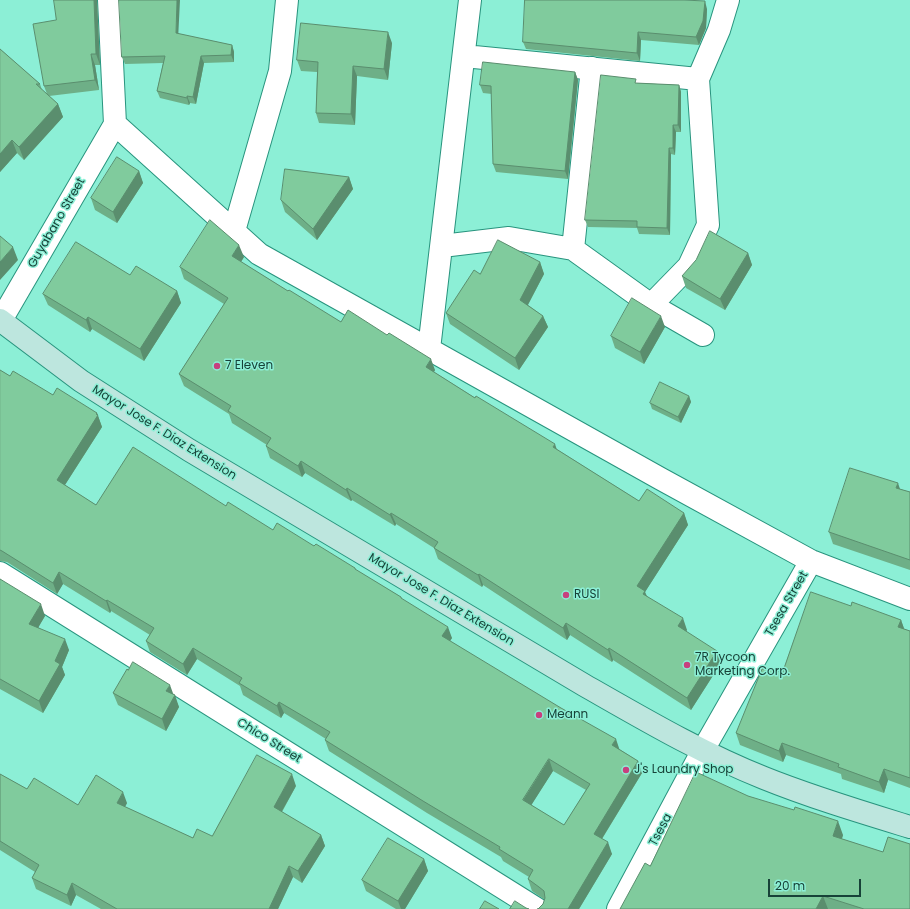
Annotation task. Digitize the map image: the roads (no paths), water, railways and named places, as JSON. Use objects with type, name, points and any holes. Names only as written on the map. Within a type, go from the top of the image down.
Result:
[{"type":"street","points":[[109,0],[114,124],[259,254],[654,476],[811,561],[910,598]]},
{"type":"street","points":[[234,231],[280,71],[287,0]]},
{"type":"street","points":[[429,349],[470,0]]},
{"type":"street","points":[[651,305],[689,266],[708,226],[698,79],[719,30],[728,0]]},
{"type":"street","points":[[464,56],[698,79]]},
{"type":"street","points":[[573,249],[592,68]]},
{"type":"street","name":"Guyabano Street","points":[[0,321],[114,124]]},
{"type":"street","points":[[442,246],[509,238],[573,249],[651,305],[703,335]]},
{"type":"street","name":"Mayor Jose F. Diaz Extension","points":[[0,321],[80,381],[189,450],[584,685],[650,722],[703,750],[763,778],[910,827]]},
{"type":"street","name":"Tsesa Street","points":[[703,750],[811,561]]},
{"type":"street","name":"Chico Street","points":[[0,573],[537,909]]},
{"type":"street","name":"Tsesa","points":[[618,909],[703,750]]},
{"type":"place","name":"7 Eleven","points":[[217,366]]},
{"type":"place","name":"RUSI","points":[[566,595]]},
{"type":"place","name":"7R Tycoon Marketing Corp.","points":[[687,665]]},
{"type":"place","name":"Meann","points":[[539,715]]},
{"type":"place","name":"J's Laundry Shop","points":[[626,770]]}]
